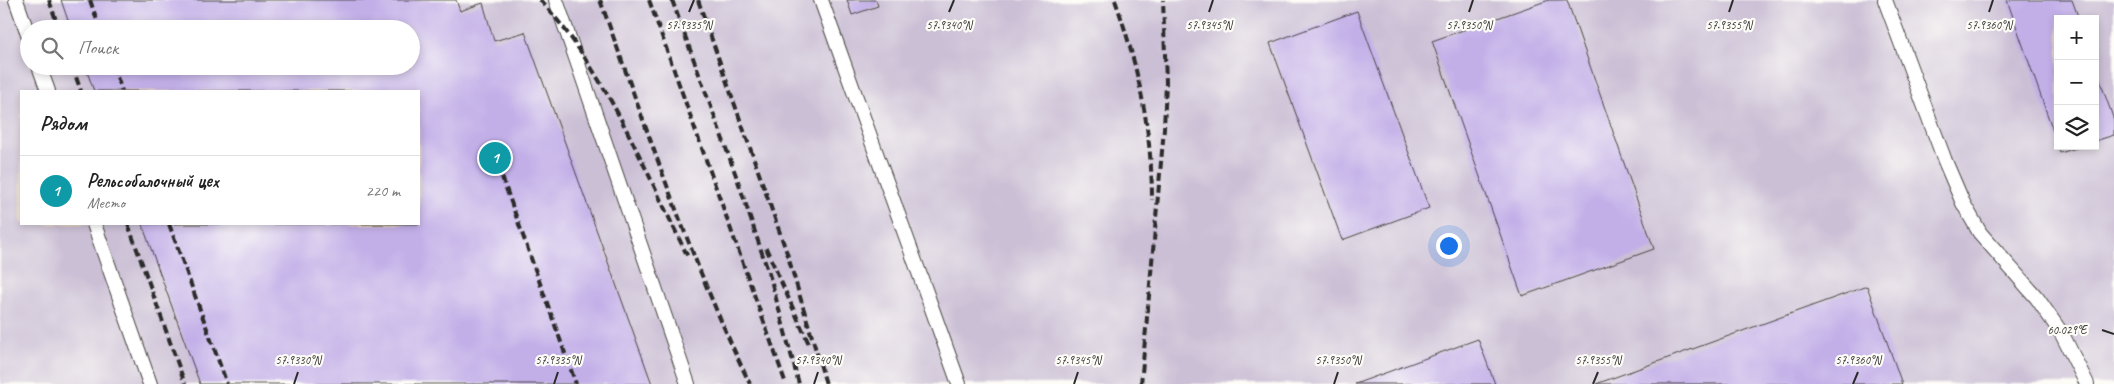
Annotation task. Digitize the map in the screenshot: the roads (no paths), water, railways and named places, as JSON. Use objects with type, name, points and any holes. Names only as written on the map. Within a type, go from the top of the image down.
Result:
[{"type":"lane","points":[[16,0],[23,20]]},
{"type":"lane","points":[[556,0],[688,384]]},
{"type":"lane","points":[[821,0],[959,384]]},
{"type":"lane","points":[[1885,0],[1945,161],[1963,203],[1980,234],[2042,306],[2062,334],[2087,384]]},
{"type":"lane","points":[[42,75],[48,90]]},
{"type":"lane","points":[[94,225],[150,384]]},
{"type":"railway","points":[[49,0],[56,20]]},
{"type":"railway","points":[[90,0],[97,20]]},
{"type":"railway","points":[[540,0],[564,28],[585,58],[623,122],[688,257]]},
{"type":"railway","points":[[600,0],[689,242],[728,337],[750,384]]},
{"type":"railway","points":[[649,0],[786,384]]},
{"type":"railway","points":[[672,0],[738,181],[771,280],[799,384]]},
{"type":"railway","points":[[698,0],[787,253],[826,384]]},
{"type":"railway","points":[[1115,0],[1137,74],[1142,98],[1149,149],[1152,200]]},
{"type":"railway","points":[[1141,384],[1164,129],[1166,82],[1163,0]]},
{"type":"railway","points":[[75,75],[81,90]]},
{"type":"railway","points":[[116,75],[122,90]]},
{"type":"railway","points":[[502,177],[576,384]]},
{"type":"railway","points":[[128,225],[185,384]]},
{"type":"railway","points":[[169,225],[227,384]]},
{"type":"railway","points":[[766,248],[809,344]]},
{"type":"place","name":"Рельсобалочный цех","points":[[495,158]]}]
